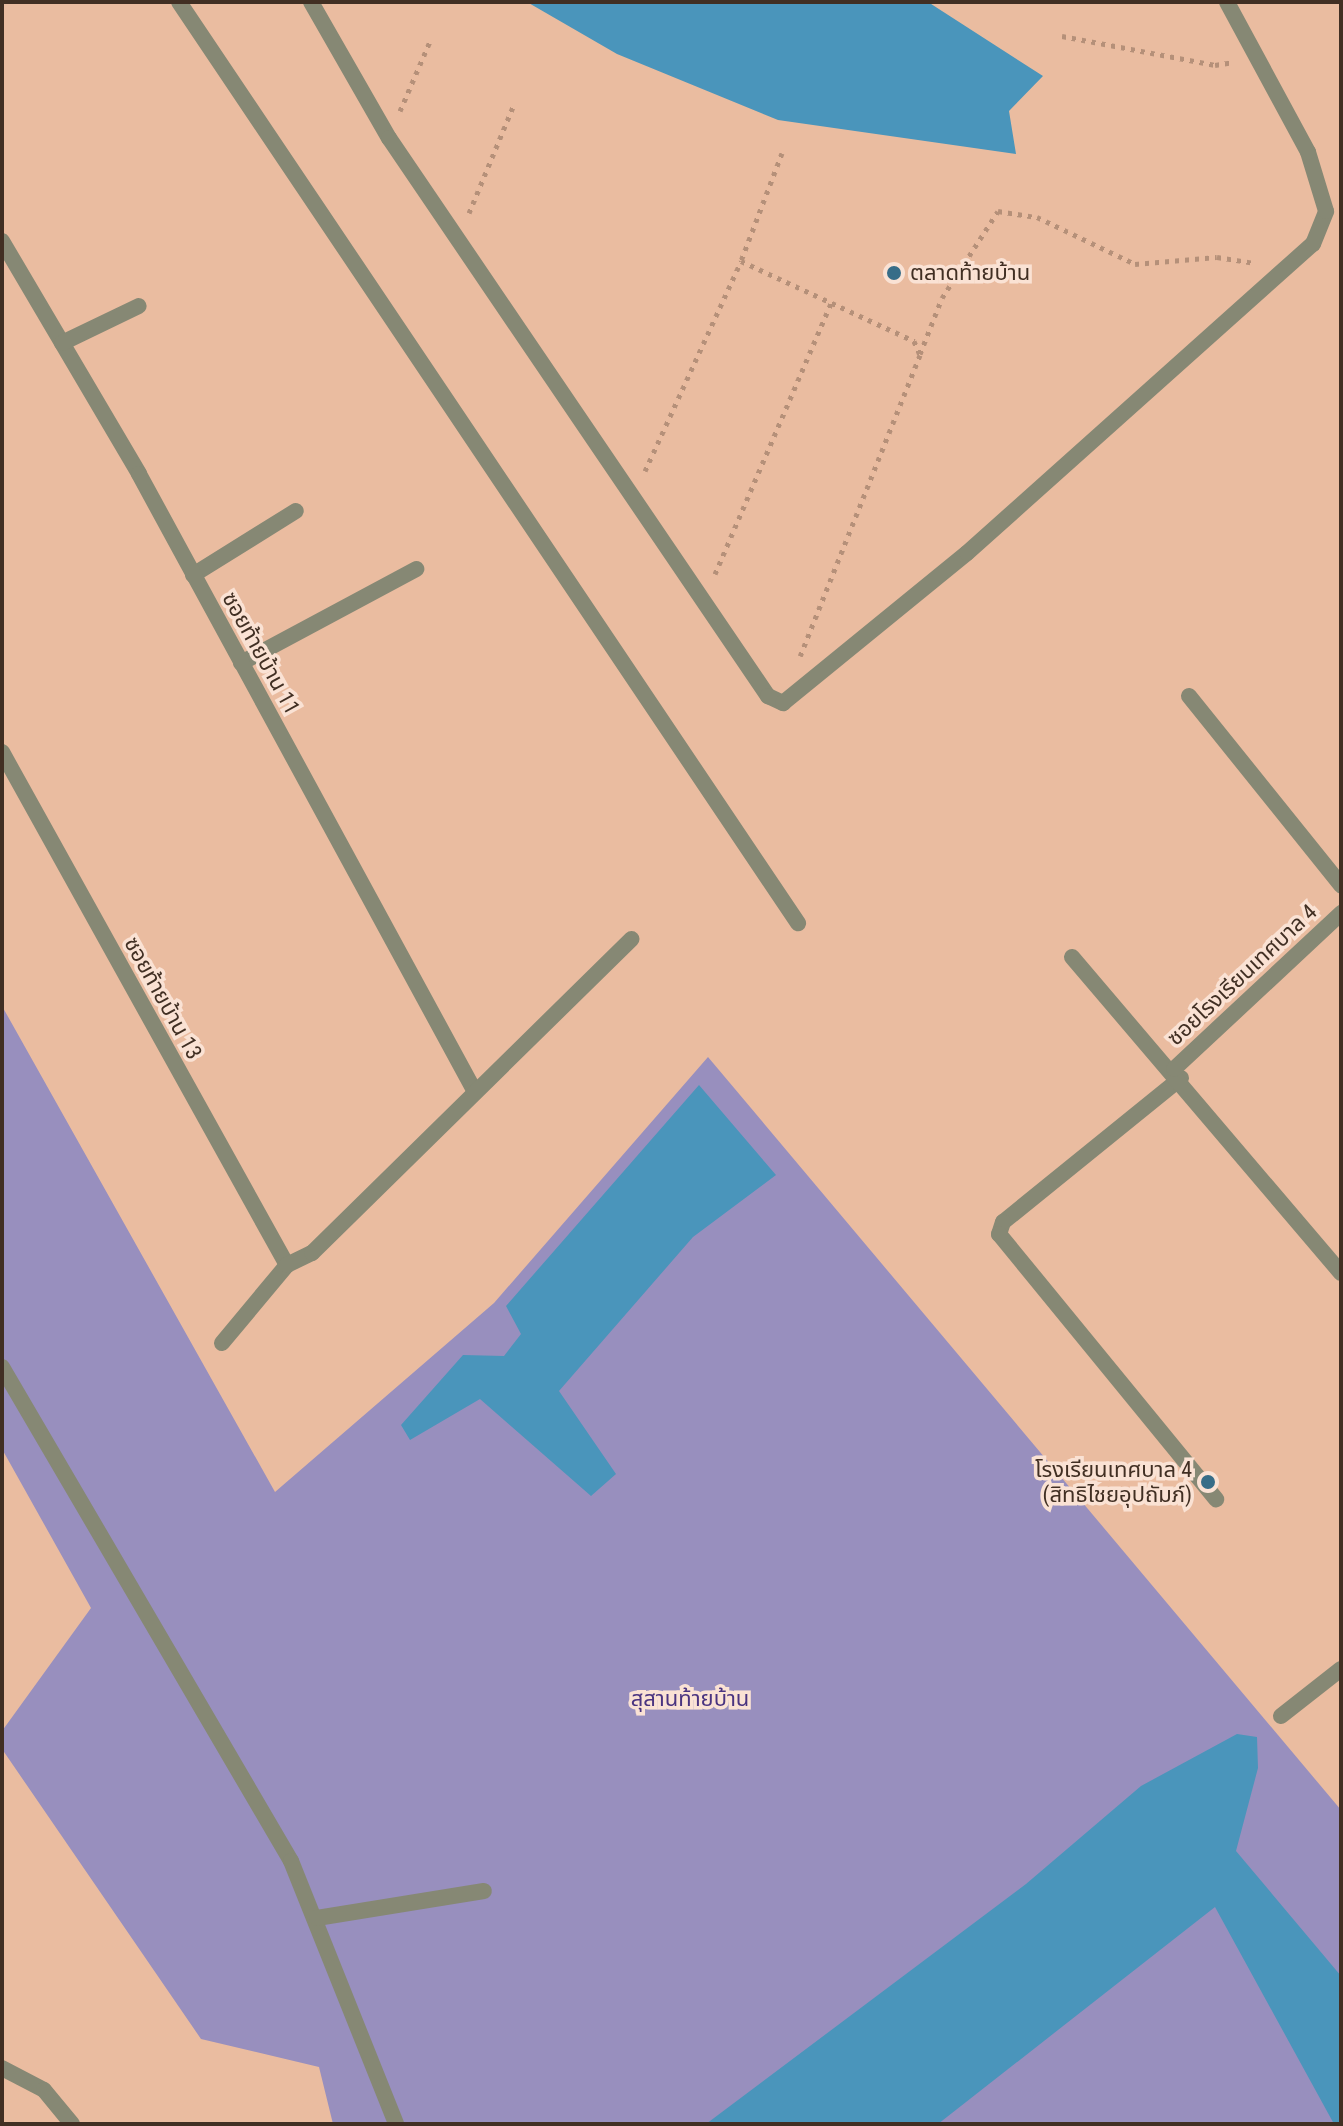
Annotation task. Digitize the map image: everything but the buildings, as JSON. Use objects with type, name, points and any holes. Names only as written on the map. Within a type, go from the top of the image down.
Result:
[{"type":"street","points":[[179,2],[798,923]]},
{"type":"street","points":[[311,2],[389,138],[768,696],[783,703],[967,553],[1313,244],[1326,211],[1308,152],[1260,58],[1227,2]]},
{"type":"street","name":"ซอยท้ายบ้าน 11","points":[[2,241],[193,575],[474,1090]]},
{"type":"street","points":[[62,343],[139,306]]},
{"type":"street","points":[[193,575],[296,511]]},
{"type":"street","points":[[241,663],[416,569]]},
{"type":"street","points":[[1189,696],[1341,885]]},
{"type":"street","name":"ซอยท้ายบ้าน 13","points":[[2,752],[287,1265]]},
{"type":"street","name":"ซอยโรงเรียนเทศบาล 4","points":[[1216,1499],[999,1234],[1003,1222],[1178,1074],[1341,913]]},
{"type":"street","points":[[222,1343],[287,1265],[312,1253],[474,1090],[632,939]]},
{"type":"street","points":[[1072,957],[1178,1074],[1341,1273]]},
{"type":"street","points":[[2,1367],[317,1918],[396,2124]]},
{"type":"street","points":[[1281,1716],[1341,1669]]},
{"type":"street","points":[[317,1918],[484,1891]]},
{"type":"street","points":[[2,2068],[44,2090],[72,2124]]},
{"type":"path","points":[[1062,36],[1215,65],[1260,58]]},
{"type":"path","points":[[389,138],[431,39]]},
{"type":"path","points":[[458,239],[513,107]]},
{"type":"path","points":[[633,498],[741,261],[782,153]]},
{"type":"path","points":[[797,692],[792,677],[942,298],[998,211],[1037,217],[1135,264],[1231,258],[1279,273]]},
{"type":"path","points":[[741,261],[914,341],[920,355]]},
{"type":"path","points":[[704,601],[831,303]]},
{"type":"green space","name":"สุสานท้ายบ้าน","points":[[2,1006],[275,1492],[494,1303],[708,1057],[1341,1810],[1341,2124],[333,2124],[319,2067],[201,2039],[2,1749],[2,1731],[91,1608],[2,1449]]},
{"type":"water","points":[[527,2],[928,2],[1043,76],[1009,111],[1016,154],[778,120],[617,54]]},
{"type":"water","points":[[699,1085],[776,1175],[693,1237],[559,1391],[616,1474],[591,1496],[480,1399],[410,1440],[401,1425],[463,1355],[504,1356],[521,1334],[506,1306]]},
{"type":"water","points":[[1237,1734],[1257,1737],[1258,1768],[1236,1851],[1341,1976],[1341,2124],[1334,2124],[1215,1907],[938,2124],[706,2124],[1026,1884],[1141,1786]]},
{"type":"place","name":"ตลาดท้ายบ้าน","points":[[894,273]]},
{"type":"place","name":"โรงเรียนเทศบาล 4 (สิทธิไชยอุปถัมภ์)","points":[[1208,1482]]}]
